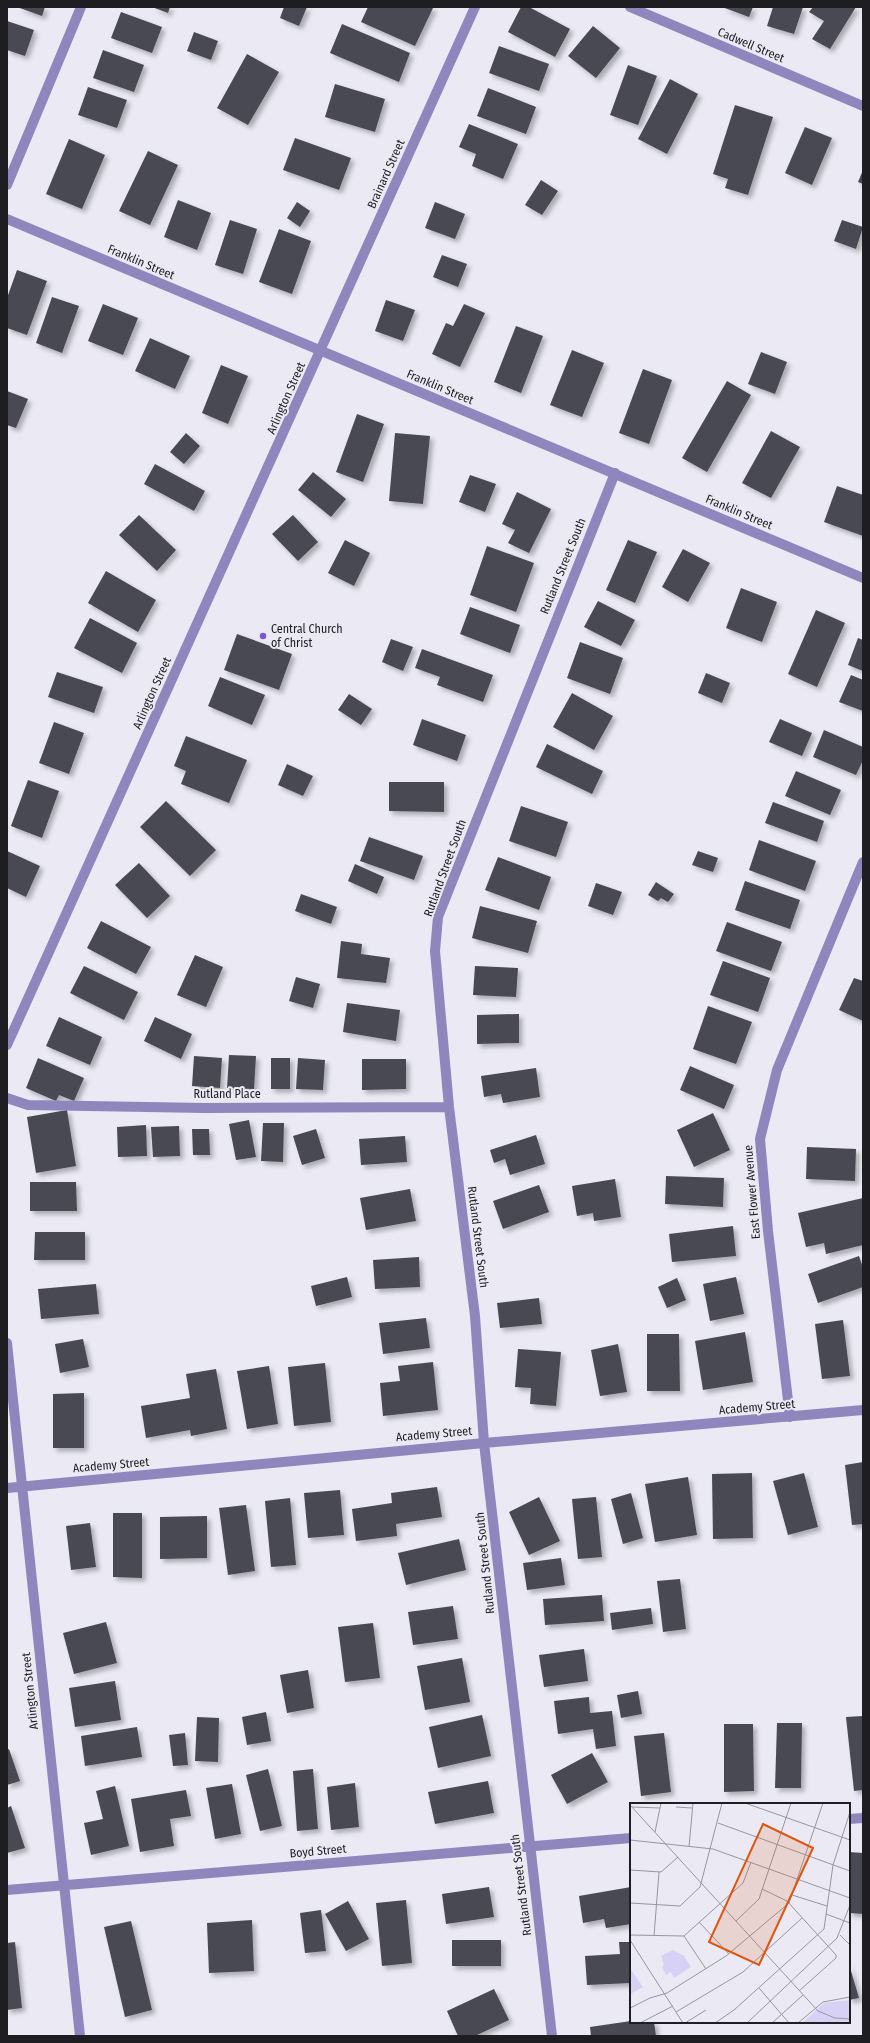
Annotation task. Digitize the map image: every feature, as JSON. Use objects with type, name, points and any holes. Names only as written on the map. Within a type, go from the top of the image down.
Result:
[{"type":"street","points":[[7,185],[81,7]]},
{"type":"street","name":"Brainard Street","points":[[321,351],[475,7]]},
{"type":"street","name":"Cadwell Street","points":[[630,7],[863,106]]},
{"type":"street","name":"Franklin Street","points":[[7,219],[863,578]]},
{"type":"street","name":"Arlington Street","points":[[7,1045],[321,351]]},
{"type":"street","name":"Rutland Street South","points":[[552,2036],[484,1442],[475,1316],[449,1107],[435,952],[438,917],[615,473]]},
{"type":"street","name":"East Flower Avenue","points":[[790,1417],[768,1231],[760,1139],[777,1070],[863,862]]},
{"type":"street","name":"Rutland Place","points":[[7,1098],[28,1105],[205,1108],[449,1107]]},
{"type":"street","name":"Arlington Street","points":[[7,1343],[80,2036]]},
{"type":"street","name":"Academy Street","points":[[7,1488],[484,1442],[863,1410]]},
{"type":"street","points":[[850,1819],[863,1818]]},
{"type":"street","name":"Boyd Street","points":[[7,1890],[630,1838]]},
{"type":"building","points":[[17,7],[45,7],[42,16]]},
{"type":"building","points":[[152,7],[170,7],[168,13]]},
{"type":"building","points":[[284,7],[307,7],[299,26],[280,18]]},
{"type":"building","points":[[368,7],[433,8],[415,46],[361,22]]},
{"type":"building","points":[[521,7],[529,7],[570,29],[555,57],[508,32]]},
{"type":"building","points":[[722,7],[753,7],[749,17]]},
{"type":"building","points":[[773,7],[803,7],[794,34],[767,26]]},
{"type":"building","points":[[813,7],[856,7],[830,49],[812,39],[824,21],[809,12]]},
{"type":"building","points":[[121,12],[162,27],[152,53],[111,38]]},
{"type":"building","points":[[7,21],[34,30],[25,56],[7,50]]},
{"type":"building","points":[[342,24],[410,53],[399,82],[330,53]]},
{"type":"building","points":[[593,26],[620,48],[596,78],[568,56]]},
{"type":"building","points":[[194,32],[218,41],[211,60],[187,51]]},
{"type":"building","points":[[499,46],[549,64],[539,91],[489,73]]},
{"type":"building","points":[[103,50],[144,65],[134,92],[93,78]]},
{"type":"building","points":[[247,54],[279,72],[248,125],[217,108]]},
{"type":"building","points":[[628,65],[657,76],[638,125],[610,115]]},
{"type":"building","points":[[670,79],[698,94],[667,154],[638,139]]},
{"type":"building","points":[[335,84],[385,99],[375,132],[325,117]]},
{"type":"building","points":[[88,87],[127,100],[117,128],[78,115]]},
{"type":"building","points":[[488,88],[536,107],[526,134],[477,116]]},
{"type":"building","points":[[735,105],[773,117],[748,195],[725,188],[728,179],[713,174]]},
{"type":"building","points":[[469,124],[518,144],[503,179],[472,166],[476,154],[459,147]]},
{"type":"building","points":[[805,127],[832,138],[812,185],[785,173]]},
{"type":"building","points":[[295,138],[351,158],[339,190],[283,170]]},
{"type":"building","points":[[69,139],[105,155],[82,209],[46,194]]},
{"type":"building","points":[[148,151],[178,165],[150,225],[119,211]]},
{"type":"building","points":[[863,170],[863,184],[858,182]]},
{"type":"building","points":[[541,180],[558,191],[542,215],[525,205]]},
{"type":"building","points":[[178,200],[211,213],[197,250],[164,237]]},
{"type":"building","points":[[297,202],[310,211],[300,227],[287,218]]},
{"type":"building","points":[[435,202],[465,214],[455,239],[425,228]]},
{"type":"building","points":[[230,220],[257,229],[243,274],[215,265]]},
{"type":"building","points":[[842,220],[863,227],[856,249],[834,241]]},
{"type":"building","points":[[279,229],[311,241],[292,294],[259,282]]},
{"type":"building","points":[[442,255],[467,264],[458,287],[433,277]]},
{"type":"building","points":[[17,270],[47,281],[27,335],[7,328],[7,298]]},
{"type":"building","points":[[52,297],[79,306],[62,353],[36,343]]},
{"type":"building","points":[[386,300],[415,310],[403,341],[375,331]]},
{"type":"building","points":[[103,304],[138,318],[123,355],[88,341]]},
{"type":"building","points":[[464,304],[485,313],[460,367],[432,354],[446,323],[453,326]]},
{"type":"building","points":[[516,326],[543,336],[521,393],[494,382]]},
{"type":"building","points":[[150,338],[190,356],[175,389],[135,371]]},
{"type":"building","points":[[572,350],[604,363],[582,417],[550,405]]},
{"type":"building","points":[[761,352],[787,362],[775,394],[748,384]]},
{"type":"building","points":[[221,365],[248,376],[228,424],[202,413]]},
{"type":"building","points":[[643,369],[672,380],[649,444],[619,433]]},
{"type":"building","points":[[727,381],[751,395],[707,472],[682,458]]},
{"type":"building","points":[[7,391],[28,399],[16,428],[7,425]]},
{"type":"building","points":[[357,414],[384,424],[363,482],[336,472]]},
{"type":"building","points":[[771,431],[800,447],[771,498],[742,483]]},
{"type":"building","points":[[186,433],[200,446],[184,464],[170,452]]},
{"type":"building","points":[[395,433],[430,436],[423,504],[389,501]]},
{"type":"building","points":[[155,464],[205,491],[194,511],[144,484]]},
{"type":"building","points":[[313,472],[346,499],[331,517],[298,490]]},
{"type":"building","points":[[470,475],[496,484],[485,512],[459,502]]},
{"type":"building","points":[[837,486],[863,495],[863,536],[824,522]]},
{"type":"building","points":[[517,492],[551,509],[529,553],[508,543],[515,530],[502,524]]},
{"type":"building","points":[[139,515],[176,550],[157,571],[119,535]]},
{"type":"building","points":[[293,515],[318,542],[298,561],[272,534]]},
{"type":"building","points":[[345,540],[370,553],[354,586],[328,573]]},
{"type":"building","points":[[628,540],[657,552],[635,603],[606,590]]},
{"type":"building","points":[[487,546],[534,563],[516,612],[470,595]]},
{"type":"building","points":[[683,549],[710,563],[688,602],[662,587]]},
{"type":"building","points":[[106,571],[156,600],[138,632],[88,603]]},
{"type":"building","points":[[741,588],[777,602],[762,642],[726,628]]},
{"type":"building","points":[[598,601],[635,620],[621,646],[584,627]]},
{"type":"building","points":[[470,607],[520,625],[510,653],[460,634]]},
{"type":"building","points":[[816,610],[845,623],[817,687],[788,674]]},
{"type":"building","points":[[90,618],[137,643],[122,673],[74,648]]},
{"type":"building","points":[[237,634],[292,654],[279,690],[224,670]]},
{"type":"building","points":[[858,638],[863,640],[863,671],[848,665]]},
{"type":"building","points":[[391,639],[413,647],[403,671],[382,662]]},
{"type":"building","points":[[580,642],[623,658],[610,694],[567,678]]},
{"type":"building","points":[[422,649],[493,675],[483,702],[437,685],[440,677],[415,668]]},
{"type":"building","points":[[57,672],[103,687],[94,713],[48,697]]},
{"type":"building","points":[[706,673],[730,683],[722,703],[698,693]]},
{"type":"building","points":[[851,675],[863,680],[863,711],[839,702]]},
{"type":"building","points":[[220,677],[265,695],[252,725],[208,706]]},
{"type":"building","points":[[572,693],[613,716],[594,750],[553,727]]},
{"type":"building","points":[[349,694],[372,709],[361,725],[338,710]]},
{"type":"building","points":[[422,719],[466,735],[457,761],[413,745]]},
{"type":"building","points":[[780,719],[812,733],[802,756],[769,742]]},
{"type":"building","points":[[54,722],[84,733],[69,774],[39,763]]},
{"type":"building","points":[[824,730],[863,747],[863,760],[856,775],[813,757]]},
{"type":"building","points":[[186,736],[247,760],[229,803],[181,784],[186,771],[174,766]]},
{"type":"building","points":[[547,744],[603,771],[592,794],[536,767]]},
{"type":"building","points":[[287,764],[313,776],[303,796],[278,785]]},
{"type":"building","points":[[796,771],[841,790],[830,815],[785,796]]},
{"type":"building","points":[[28,780],[59,791],[42,838],[11,826]]},
{"type":"building","points":[[389,782],[444,782],[444,812],[389,811]]},
{"type":"building","points":[[166,801],[216,850],[190,876],[140,827]]},
{"type":"building","points":[[773,802],[824,821],[817,842],[765,823]]},
{"type":"building","points":[[521,806],[568,822],[556,857],[509,841]]},
{"type":"building","points":[[369,837],[423,856],[414,880],[360,861]]},
{"type":"building","points":[[759,840],[816,861],[805,891],[749,870]]},
{"type":"building","points":[[7,851],[40,866],[26,897],[7,888]]},
{"type":"building","points":[[698,851],[718,858],[713,872],[692,865]]},
{"type":"building","points":[[498,857],[551,877],[539,910],[485,890]]},
{"type":"building","points":[[139,863],[170,896],[147,918],[115,885]]},
{"type":"building","points":[[355,864],[384,877],[377,894],[348,881]]},
{"type":"building","points":[[745,881],[800,900],[790,929],[735,910]]},
{"type":"building","points":[[656,882],[674,894],[668,902],[661,898],[658,901],[648,895]]},
{"type":"building","points":[[596,883],[622,892],[613,915],[588,906]]},
{"type":"building","points":[[301,894],[337,907],[331,924],[295,911]]},
{"type":"building","points":[[480,906],[537,921],[528,953],[472,938]]},
{"type":"building","points":[[101,921],[151,947],[136,974],[87,948]]},
{"type":"building","points":[[727,922],[782,942],[771,971],[716,951]]},
{"type":"building","points":[[341,941],[362,944],[361,954],[390,958],[386,983],[337,978]]},
{"type":"building","points":[[195,955],[223,967],[206,1007],[177,995]]},
{"type":"building","points":[[723,961],[770,978],[758,1012],[710,995]]},
{"type":"building","points":[[84,966],[138,992],[124,1020],[70,993]]},
{"type":"building","points":[[475,966],[518,968],[516,997],[473,995]]},
{"type":"building","points":[[296,977],[320,984],[313,1008],[289,1001]]},
{"type":"building","points":[[854,978],[863,981],[863,1021],[839,1010]]},
{"type":"building","points":[[347,1003],[400,1010],[396,1041],[343,1032]]},
{"type":"building","points":[[708,1006],[752,1022],[736,1064],[693,1049]]},
{"type":"building","points":[[519,1014],[519,1043],[477,1044],[477,1015]]},
{"type":"building","points":[[59,1017],[102,1037],[90,1065],[46,1046]]},
{"type":"building","points":[[155,1017],[192,1034],[181,1059],[144,1041]]},
{"type":"building","points":[[229,1055],[256,1056],[254,1089],[227,1088]]},
{"type":"building","points":[[194,1056],[222,1058],[220,1088],[192,1086]]},
{"type":"building","points":[[38,1058],[84,1078],[74,1101],[59,1095],[56,1101],[26,1088]]},
{"type":"building","points":[[271,1058],[290,1058],[290,1089],[271,1089]]},
{"type":"building","points":[[298,1058],[325,1060],[323,1090],[296,1089]]},
{"type":"building","points":[[362,1059],[406,1059],[406,1089],[362,1090]]},
{"type":"building","points":[[690,1066],[734,1085],[724,1109],[680,1090]]},
{"type":"building","points":[[536,1068],[540,1097],[503,1103],[501,1094],[484,1097],[481,1076]]},
{"type":"building","points":[[67,1110],[76,1166],[36,1173],[27,1117]]},
{"type":"building","points":[[713,1113],[730,1150],[694,1167],[677,1130]]},
{"type":"building","points":[[249,1120],[256,1157],[236,1160],[229,1124]]},
{"type":"building","points":[[263,1123],[284,1123],[283,1162],[261,1161]]},
{"type":"building","points":[[146,1125],[147,1156],[118,1157],[117,1127]]},
{"type":"building","points":[[179,1126],[180,1156],[153,1157],[151,1127]]},
{"type":"building","points":[[192,1129],[209,1129],[210,1155],[193,1155]]},
{"type":"building","points":[[316,1129],[325,1158],[302,1165],[293,1136]]},
{"type":"building","points":[[536,1135],[545,1164],[510,1175],[505,1159],[494,1163],[490,1150]]},
{"type":"building","points":[[405,1136],[407,1162],[361,1165],[359,1139]]},
{"type":"building","points":[[807,1147],[856,1149],[855,1181],[806,1179]]},
{"type":"building","points":[[666,1176],[724,1178],[723,1207],[665,1204]]},
{"type":"building","points":[[615,1179],[621,1217],[594,1221],[593,1213],[577,1216],[572,1186]]},
{"type":"building","points":[[30,1182],[76,1182],[77,1211],[30,1211]]},
{"type":"building","points":[[539,1185],[549,1212],[503,1229],[493,1201]]},
{"type":"building","points":[[410,1189],[416,1221],[366,1230],[360,1198]]},
{"type":"building","points":[[863,1198],[863,1245],[826,1254],[824,1243],[806,1247],[798,1213]]},
{"type":"building","points":[[733,1226],[736,1256],[672,1262],[669,1234]]},
{"type":"building","points":[[35,1232],[85,1232],[85,1260],[34,1260]]},
{"type":"building","points":[[859,1256],[863,1268],[863,1287],[818,1303],[808,1274]]},
{"type":"building","points":[[419,1257],[420,1287],[375,1289],[373,1260]]},
{"type":"building","points":[[347,1277],[352,1297],[316,1306],[311,1286]]},
{"type":"building","points":[[736,1277],[744,1314],[710,1321],[703,1284]]},
{"type":"building","points":[[677,1278],[686,1300],[667,1308],[658,1287]]},
{"type":"building","points":[[96,1284],[99,1314],[41,1319],[38,1289]]},
{"type":"building","points":[[539,1298],[542,1324],[500,1328],[497,1303]]},
{"type":"building","points":[[426,1318],[430,1348],[383,1354],[379,1323]]},
{"type":"building","points":[[843,1320],[850,1376],[822,1379],[815,1324]]},
{"type":"building","points":[[745,1332],[753,1382],[703,1390],[695,1341]]},
{"type":"building","points":[[647,1334],[679,1334],[680,1391],[647,1391]]},
{"type":"building","points":[[83,1339],[89,1367],[60,1373],[55,1344]]},
{"type":"building","points":[[618,1344],[627,1392],[600,1396],[591,1350]]},
{"type":"building","points":[[518,1349],[561,1352],[556,1406],[530,1404],[531,1388],[515,1387]]},
{"type":"building","points":[[433,1362],[438,1410],[383,1416],[380,1383],[400,1381],[398,1366]]},
{"type":"building","points":[[325,1363],[331,1422],[294,1426],[288,1367]]},
{"type":"building","points":[[269,1366],[278,1424],[247,1429],[237,1371]]},
{"type":"building","points":[[216,1369],[227,1429],[191,1436],[190,1430],[146,1438],[141,1406],[190,1398],[186,1374]]},
{"type":"building","points":[[84,1393],[84,1448],[53,1448],[53,1394]]},
{"type":"building","points":[[863,1462],[863,1524],[852,1525],[845,1465]]},
{"type":"building","points":[[752,1473],[753,1538],[713,1539],[712,1474]]},
{"type":"building","points":[[804,1473],[818,1527],[788,1535],[773,1481]]},
{"type":"building","points":[[688,1477],[697,1535],[655,1542],[645,1484]]},
{"type":"building","points":[[437,1487],[442,1517],[396,1524],[397,1536],[356,1541],[352,1509],[392,1503],[391,1493]]},
{"type":"building","points":[[340,1490],[344,1535],[308,1538],[304,1493]]},
{"type":"building","points":[[631,1493],[643,1538],[623,1544],[611,1499]]},
{"type":"building","points":[[539,1497],[560,1541],[529,1555],[509,1512]]},
{"type":"building","points":[[596,1497],[602,1557],[578,1559],[572,1499]]},
{"type":"building","points":[[290,1498],[296,1565],[271,1567],[265,1501]]},
{"type":"building","points":[[246,1505],[255,1571],[228,1575],[219,1508]]},
{"type":"building","points":[[113,1513],[142,1513],[142,1578],[113,1577]]},
{"type":"building","points":[[207,1516],[207,1558],[160,1559],[160,1517]]},
{"type":"building","points":[[90,1523],[96,1567],[71,1570],[66,1526]]},
{"type":"building","points":[[459,1539],[466,1570],[406,1585],[398,1553]]},
{"type":"building","points":[[561,1558],[565,1585],[527,1590],[523,1563]]},
{"type":"building","points":[[680,1579],[686,1629],[663,1632],[657,1581]]},
{"type":"building","points":[[602,1595],[604,1621],[545,1625],[543,1599]]},
{"type":"building","points":[[453,1606],[458,1639],[413,1645],[408,1612]]},
{"type":"building","points":[[651,1608],[653,1624],[612,1630],[610,1613]]},
{"type":"building","points":[[106,1622],[117,1663],[74,1674],[63,1633]]},
{"type":"building","points":[[373,1623],[380,1678],[345,1682],[338,1627]]},
{"type":"building","points":[[584,1649],[588,1681],[544,1687],[539,1655]]},
{"type":"building","points":[[462,1658],[470,1702],[425,1710],[417,1666]]},
{"type":"building","points":[[308,1670],[314,1708],[287,1713],[280,1675]]},
{"type":"building","points":[[115,1681],[121,1720],[75,1727],[69,1688]]},
{"type":"building","points":[[638,1691],[642,1714],[621,1718],[617,1695]]},
{"type":"building","points":[[589,1697],[590,1713],[612,1711],[616,1746],[596,1749],[593,1729],[558,1734],[554,1701]]},
{"type":"building","points":[[266,1712],[271,1741],[247,1745],[242,1717]]},
{"type":"building","points":[[482,1715],[491,1756],[438,1768],[429,1727]]},
{"type":"building","points":[[863,1716],[863,1790],[854,1791],[846,1717]]},
{"type":"building","points":[[197,1717],[219,1718],[218,1762],[195,1761]]},
{"type":"building","points":[[777,1723],[802,1723],[801,1788],[775,1788]]},
{"type":"building","points":[[724,1724],[753,1724],[754,1791],[724,1792]]},
{"type":"building","points":[[137,1727],[142,1757],[85,1766],[81,1736]]},
{"type":"building","points":[[185,1733],[188,1765],[173,1766],[169,1735]]},
{"type":"building","points":[[664,1733],[671,1792],[641,1796],[634,1736]]},
{"type":"building","points":[[9,1749],[20,1781],[7,1785],[7,1750]]},
{"type":"building","points":[[592,1753],[608,1782],[567,1804],[551,1775]]},
{"type":"building","points":[[268,1769],[282,1826],[260,1831],[246,1775]]},
{"type":"building","points":[[313,1769],[318,1829],[297,1831],[293,1771]]},
{"type":"building","points":[[488,1781],[494,1813],[435,1824],[428,1792]]},
{"type":"building","points":[[355,1783],[359,1827],[331,1830],[327,1787]]},
{"type":"building","points":[[232,1784],[241,1834],[215,1839],[206,1788]]},
{"type":"building","points":[[115,1786],[129,1846],[91,1855],[84,1823],[103,1819],[96,1791]]},
{"type":"building","points":[[186,1790],[191,1816],[170,1819],[174,1846],[140,1852],[131,1799]]},
{"type":"building","points":[[11,1806],[25,1848],[7,1853],[7,1808]]},
{"type":"building","points":[[850,1852],[863,1853],[863,1914],[850,1913]]},
{"type":"building","points":[[489,1887],[494,1917],[446,1924],[442,1894]]},
{"type":"building","points":[[630,1887],[630,1924],[606,1928],[604,1919],[583,1923],[579,1896]]},
{"type":"building","points":[[406,1900],[412,1963],[382,1966],[376,1903]]},
{"type":"building","points":[[348,1901],[369,1939],[346,1951],[325,1914]]},
{"type":"building","points":[[321,1910],[326,1951],[305,1953],[300,1913]]},
{"type":"building","points":[[252,1920],[254,1971],[209,1973],[207,1923]]},
{"type":"building","points":[[131,1921],[152,2010],[125,2017],[104,1927]]},
{"type":"building","points":[[452,1940],[501,1940],[501,1966],[452,1966]]},
{"type":"building","points":[[15,1942],[22,2008],[7,2010],[7,1943]]},
{"type":"building","points":[[619,1942],[630,1942],[630,1983],[587,1985],[585,1956],[620,1954]]},
{"type":"building","points":[[850,1967],[859,1998],[850,2000]]},
{"type":"building","points":[[494,1989],[509,2020],[475,2036],[458,2036],[447,2011]]},
{"type":"building","points":[[630,2021],[630,2023],[654,2023],[656,2036],[591,2036],[590,2027]]},
{"type":"place","name":"Central Church of Christ","points":[[263,636]]}]
